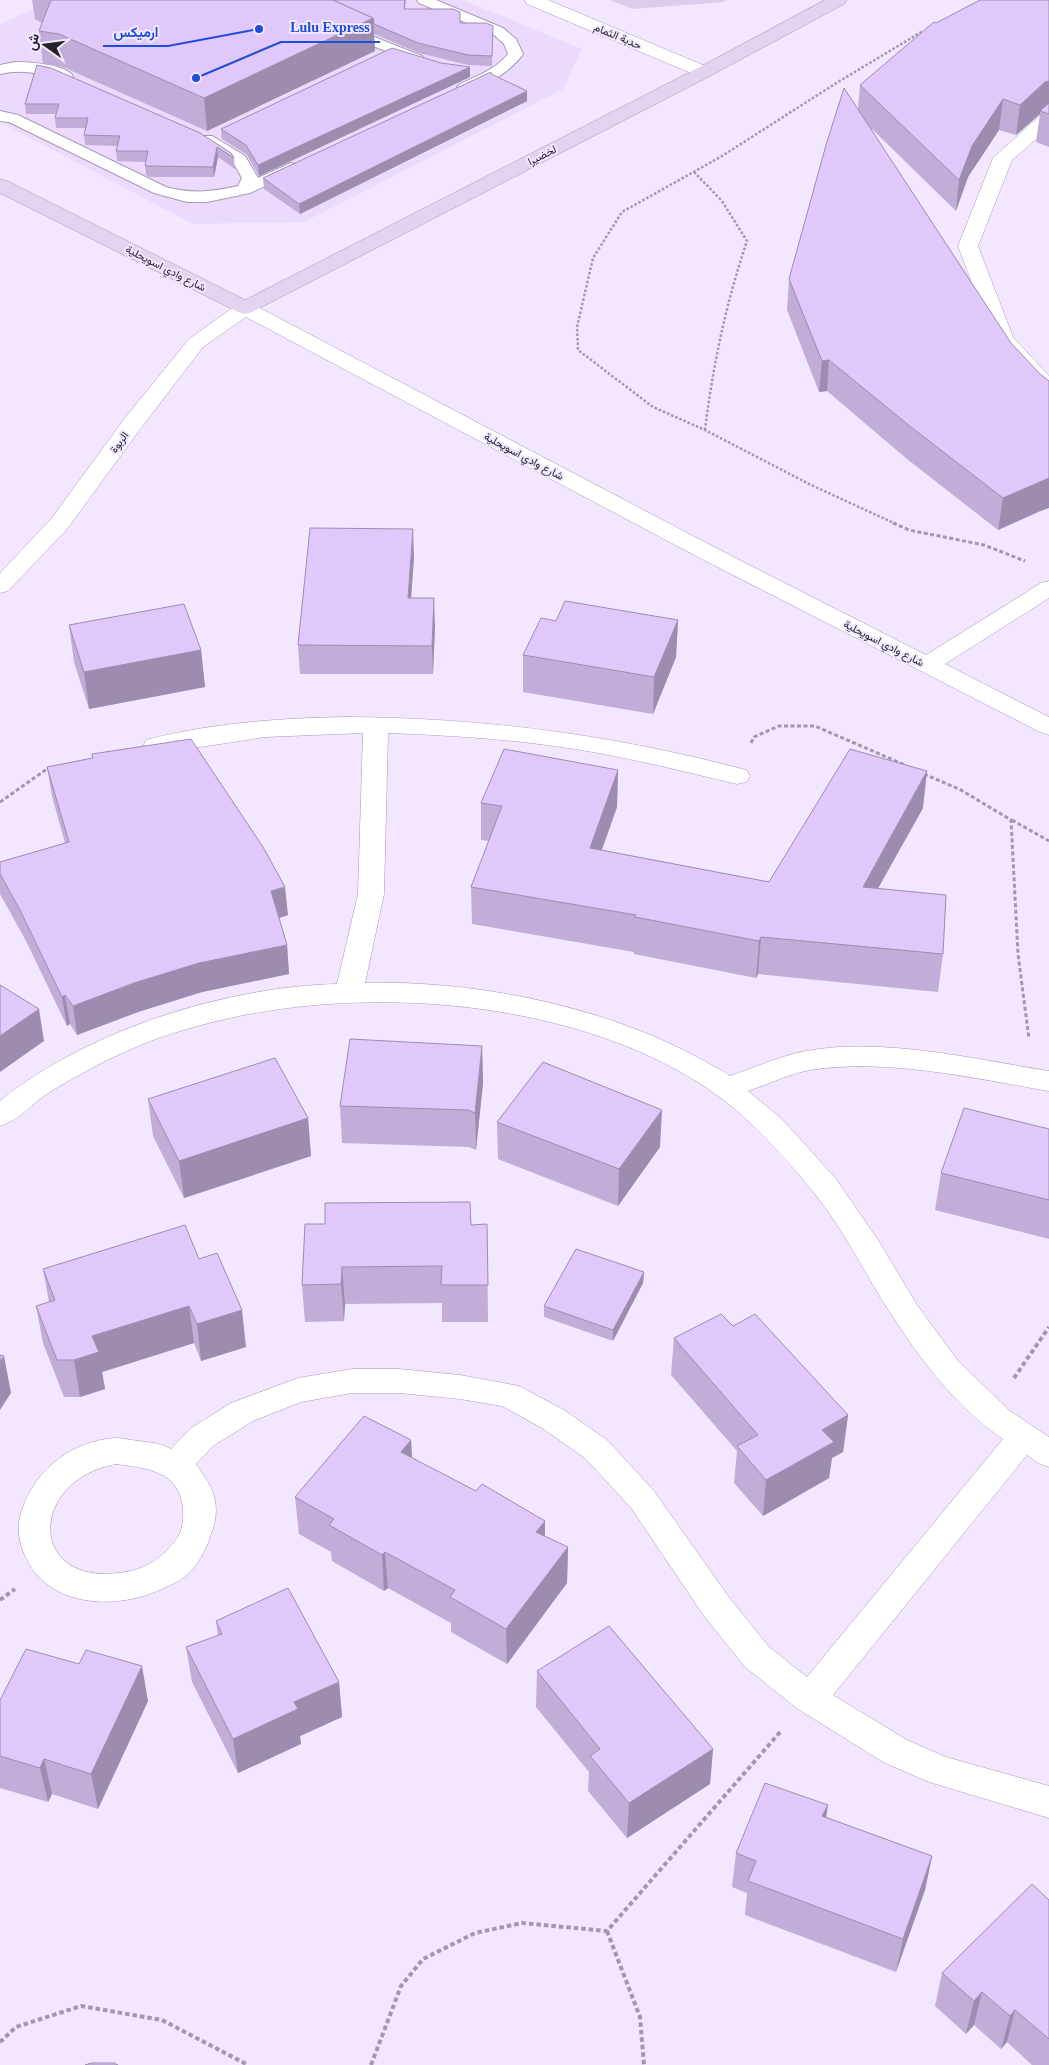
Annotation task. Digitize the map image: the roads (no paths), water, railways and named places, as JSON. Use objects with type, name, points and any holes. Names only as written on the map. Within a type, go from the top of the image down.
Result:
[{"type":"street","name":"حدبة الثمام","points":[[533,0],[704,72]]},
{"type":"street","name":"لخضيرا","points":[[245,308],[704,72],[838,0]]},
{"type":"street","points":[[1049,118],[1003,158],[968,246],[1003,339],[1049,388]]},
{"type":"street","name":"شارع وادي اسويحلية","points":[[0,185],[245,308],[704,551],[1049,727]]},
{"type":"street","name":"الربوة","points":[[0,586],[58,524],[133,423],[196,343],[245,308]]},
{"type":"street","points":[[927,665],[1049,588]]},
{"type":"street","points":[[131,751],[197,737],[264,728],[338,724],[455,728],[546,737],[604,746],[737,776]]},
{"type":"street","points":[[349,993],[371,894],[376,725]]},
{"type":"street","points":[[0,1116],[36,1087],[84,1059],[144,1032],[207,1014],[263,1001],[320,994],[384,992],[456,997],[530,1008],[590,1023],[651,1045],[717,1081],[772,1126],[826,1187],[870,1251],[906,1313],[948,1370],[1012,1428],[1049,1454]]},
{"type":"street","points":[[725,1088],[805,1061],[844,1056],[930,1061],[1042,1080]]},
{"type":"street","points":[[175,1465],[202,1437],[242,1412],[298,1390],[352,1381],[399,1381],[460,1387],[508,1395],[552,1419],[596,1449],[643,1500],[716,1606],[757,1656],[810,1699],[895,1750],[941,1771],[1049,1802]]},
{"type":"street","points":[[810,1699],[1012,1428]]},
{"type":"street","points":[[132,1450],[162,1458],[175,1465],[185,1474],[199,1495],[201,1520],[198,1533],[184,1558],[160,1576],[129,1588],[99,1589],[69,1581],[57,1574],[39,1553],[33,1527],[35,1513],[48,1487],[70,1466],[100,1454],[132,1450]]},
{"type":"lane","points":[[434,1],[498,31],[511,42],[516,54],[498,72],[454,92]]},
{"type":"lane","points":[[331,23],[392,50],[428,63]]},
{"type":"lane","points":[[375,59],[392,50]]},
{"type":"lane","points":[[0,70],[26,67],[57,72],[84,84]]},
{"type":"lane","points":[[468,72],[480,74],[498,72]]},
{"type":"lane","points":[[0,116],[13,118],[160,190],[187,197],[207,197],[244,190],[305,162]]},
{"type":"lane","points":[[190,131],[239,158],[250,178],[244,190]]},
{"type":"lane","points":[[207,139],[225,131]]},
{"type":"place","name":"ارميكس","points":[[259,29]]},
{"type":"place","name":"Lulu Express","points":[[196,78]]}]
